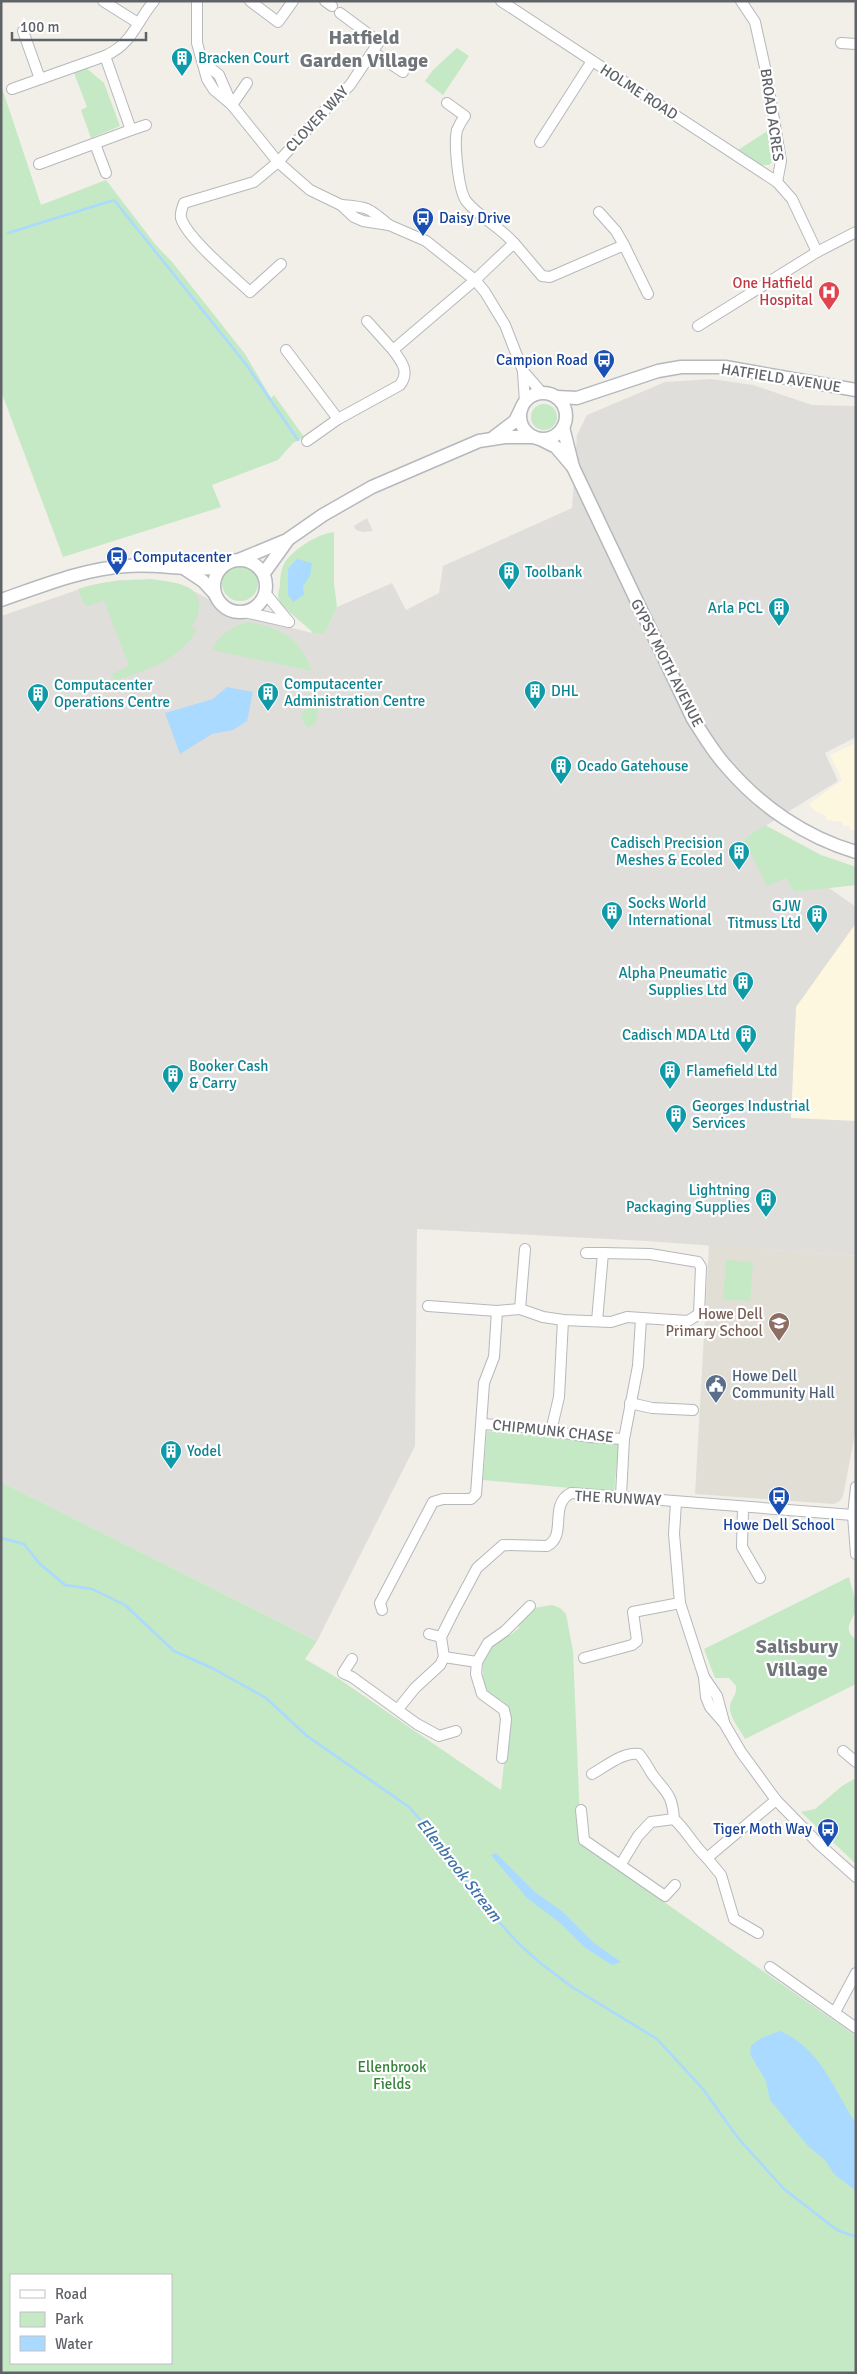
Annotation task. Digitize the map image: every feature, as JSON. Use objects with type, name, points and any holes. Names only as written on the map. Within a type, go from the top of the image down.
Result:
[{"type":"street","points":[[103,1],[138,23]]},
{"type":"street","points":[[12,88],[120,49],[131,37],[138,23],[154,1]]},
{"type":"street","points":[[197,1],[197,43],[202,62],[219,75],[232,105],[278,162],[310,190],[341,205],[354,217],[363,221],[389,224],[426,241],[475,280],[485,292],[505,325],[523,370],[542,394]]},
{"type":"street","points":[[250,1],[278,22],[293,1]]},
{"type":"street","name":"HOLME ROAD","points":[[502,1],[777,182]]},
{"type":"street","name":"BROAD ACRES","points":[[741,1],[755,22],[766,72],[781,161],[777,182],[792,199],[817,252]]},
{"type":"street","points":[[340,13],[379,42],[373,52],[403,72]]},
{"type":"street","points":[[23,31],[40,78]]},
{"type":"street","points":[[841,43],[856,44]]},
{"type":"street","name":"CLOVER WAY","points":[[281,264],[250,292],[187,230],[181,217],[184,203],[254,182],[278,162],[350,85],[373,52]]},
{"type":"street","points":[[105,56],[131,130]]},
{"type":"street","points":[[540,142],[592,61]]},
{"type":"street","points":[[232,105],[247,83]]},
{"type":"street","points":[[447,103],[474,122]]},
{"type":"street","points":[[465,116],[458,129],[456,146],[462,194],[467,203],[503,230],[542,276],[550,278],[624,245]]},
{"type":"street","points":[[39,164],[146,125]]},
{"type":"street","points":[[95,144],[106,173]]},
{"type":"street","points":[[600,212],[616,231],[648,294]]},
{"type":"street","points":[[698,326],[817,252],[856,232]]},
{"type":"street","points":[[393,350],[475,280],[514,243]]},
{"type":"street","points":[[307,441],[338,419],[400,385],[405,378],[405,370],[393,350],[367,321]]},
{"type":"street","points":[[286,350],[338,419]]},
{"type":"street","name":"HATFIELD AVENUE","points":[[556,397],[571,399],[591,394],[650,373],[681,367],[725,367],[856,390]]},
{"type":"street","points":[[523,370],[522,426],[537,438]]},
{"type":"street","points":[[1,600],[70,576],[127,566],[185,569],[222,566],[287,540],[323,515],[372,487],[479,441],[554,436],[564,423],[563,405],[556,397],[542,394],[530,397],[523,406],[516,421],[490,439]]},
{"type":"street","name":"HATFIELD AVENUE","points":[[564,423],[580,402],[591,394]]},
{"type":"street","name":"GYPSY MOTH AVENUE","points":[[564,423],[573,467],[693,719],[724,765],[766,805],[780,815],[821,840],[856,852]]},
{"type":"street","name":"GYPSY MOTH AVENUE","points":[[537,438],[556,448],[573,467]]},
{"type":"street","points":[[264,574],[287,540]]},
{"type":"street","points":[[241,559],[251,562],[264,574],[267,588],[266,594],[257,607],[244,612]]},
{"type":"street","points":[[215,594],[215,578],[222,566]]},
{"type":"street","points":[[185,569],[203,581],[228,610],[289,622],[266,594]]},
{"type":"street","points":[[520,1309],[525,1249]]},
{"type":"street","points":[[428,1306],[497,1311],[520,1309],[543,1317],[563,1320],[611,1322],[628,1317],[688,1321],[699,1314],[701,1267],[698,1262],[668,1256],[586,1252]]},
{"type":"street","points":[[597,1321],[603,1253]]},
{"type":"street","points":[[382,1610],[380,1603],[433,1502],[443,1499],[471,1499],[476,1494],[484,1383],[494,1357],[497,1311]]},
{"type":"street","points":[[621,1496],[624,1439],[638,1366],[641,1319]]},
{"type":"street","points":[[551,1431],[559,1397],[563,1320]]},
{"type":"street","points":[[630,1403],[652,1408],[693,1410]]},
{"type":"street","name":"CHIPMUNK CHASE","points":[[482,1424],[516,1426],[590,1437],[624,1439]]},
{"type":"street","points":[[856,1487],[853,1515],[856,1554]]},
{"type":"street","name":"THE RUNWAY","points":[[441,1637],[476,1568],[504,1545],[547,1546],[554,1540],[560,1504],[563,1497],[571,1493],[743,1508],[853,1515]]},
{"type":"street","points":[[676,1502],[674,1534],[680,1603],[704,1677],[706,1697],[710,1707],[724,1723],[740,1752],[776,1800],[820,1846],[856,1877]]},
{"type":"street","points":[[743,1508],[742,1547],[760,1578]]},
{"type":"street","points":[[584,1658],[632,1645],[637,1641],[632,1612],[680,1603]]},
{"type":"street","points":[[502,1758],[506,1719],[504,1710],[482,1694],[476,1674],[477,1662],[488,1643],[505,1631],[530,1606]]},
{"type":"street","points":[[398,1709],[415,1688],[440,1665],[444,1657],[441,1637],[429,1634]]},
{"type":"street","points":[[444,1657],[477,1662]]},
{"type":"street","points":[[352,1659],[343,1673],[398,1709],[417,1724],[439,1736],[456,1731]]},
{"type":"street","points":[[843,1752],[856,1762]]},
{"type":"street","points":[[592,1774],[626,1755],[639,1754],[652,1774],[668,1792],[673,1805],[674,1819],[685,1829],[695,1847],[721,1875],[734,1919],[758,1933]]},
{"type":"street","points":[[706,1858],[776,1800]]},
{"type":"street","points":[[581,1810],[584,1840],[665,1896],[675,1885]]},
{"type":"street","points":[[621,1864],[638,1836],[651,1822],[674,1819]]},
{"type":"street","points":[[770,1967],[856,2028]]},
{"type":"street","points":[[835,2012],[856,1973]]},
{"type":"shaded area","points":[[711,379],[753,385],[812,405],[856,406],[856,737],[825,753],[838,781],[744,839],[786,878],[794,892],[829,888],[856,907],[856,923],[796,1007],[791,1118],[856,1121],[856,1256],[646,1241],[417,1229],[415,1446],[317,1641],[1,1482],[1,616],[92,585],[119,580],[180,584],[241,616],[313,633],[325,633],[337,607],[392,583],[406,610],[439,593],[443,566],[572,508],[577,435],[587,415],[665,382]]},
{"type":"shaded area","points":[[367,518],[373,531],[363,532],[356,530],[354,526]]},
{"type":"shaded area","points":[[856,743],[856,830],[850,830],[850,826],[843,826],[843,822],[826,820],[826,816],[816,812],[809,804],[842,780],[830,755]]},
{"type":"shaded area","points":[[856,923],[856,1121],[791,1118],[796,1007]]},
{"type":"shaded area","name":"Howe Dell Primary School","points":[[709,1245],[856,1256],[856,1429],[843,1496],[840,1501],[834,1504],[695,1494]]},
{"type":"green space","points":[[457,48],[469,56],[443,95],[425,81],[433,70]]},
{"type":"green space","points":[[86,68],[104,83],[120,126],[91,138],[81,110],[87,107],[74,73]]},
{"type":"green space","points":[[1,85],[41,205],[106,180],[155,244],[173,263],[245,354],[271,398],[274,395],[304,437],[293,443],[278,460],[212,485],[221,507],[63,557],[1,391]]},
{"type":"green space","points":[[769,130],[774,144],[775,157],[769,165],[760,165],[738,150]]},
{"type":"green space","points":[[544,404],[553,408],[557,417],[553,426],[544,430],[535,426],[531,417],[535,408]]},
{"type":"green space","points":[[334,532],[334,584],[337,607],[325,633],[313,633],[281,604],[278,595],[281,574],[285,562],[301,547],[314,539]]},
{"type":"green space","points":[[240,565],[247,566],[253,570],[257,576],[257,590],[253,596],[247,600],[240,601],[233,600],[227,596],[223,590],[222,583],[223,576],[227,570],[233,566]]},
{"type":"green space","points":[[151,579],[181,584],[193,591],[197,597],[199,607],[195,622],[191,626],[197,631],[170,658],[160,664],[114,681],[112,674],[129,666],[104,600],[89,606],[84,604],[78,589],[123,580]]},
{"type":"green space","points":[[248,622],[280,631],[288,636],[302,650],[312,671],[212,650],[218,640],[227,632]]},
{"type":"green space","points":[[315,703],[319,704],[316,723],[308,728],[300,717],[303,712]]},
{"type":"green space","points":[[765,825],[821,855],[856,867],[856,885],[794,892],[786,878],[767,886],[744,839]]},
{"type":"green space","points":[[726,1260],[753,1262],[750,1301],[723,1299]]},
{"type":"green space","points":[[487,1431],[619,1442],[614,1492],[483,1480]]},
{"type":"green space","name":"Ellenbrook Fields","points":[[1,1482],[317,1641],[305,1659],[339,1679],[501,1790],[509,1707],[501,1700],[497,1702],[483,1689],[483,1664],[488,1652],[496,1641],[512,1634],[519,1628],[519,1624],[534,1608],[552,1605],[560,1608],[566,1614],[573,1651],[581,1844],[856,2036],[856,2373],[1,2373]]},
{"type":"green space","points":[[849,1577],[856,1605],[849,1631],[856,1639],[856,1684],[745,1739],[730,1709],[736,1692],[736,1686],[729,1678],[715,1678],[704,1649]]},
{"type":"green space","points":[[856,1778],[856,1864],[801,1812],[815,1809],[842,1786]]},
{"type":"water","points":[[297,559],[312,563],[310,576],[303,586],[304,595],[293,602],[288,595],[288,569]]},
{"type":"water","points":[[227,687],[253,692],[247,721],[233,730],[212,734],[180,754],[165,713],[213,699]]},
{"type":"water","points":[[496,1853],[535,1892],[563,1912],[594,1943],[621,1962],[612,1965],[584,1947],[559,1922],[527,1898],[491,1855]]},
{"type":"water","points":[[780,2031],[793,2038],[815,2057],[856,2121],[856,2191],[834,2174],[825,2160],[808,2146],[770,2100],[766,2081],[750,2054],[751,2046],[761,2038]]},
{"type":"waterway","points":[[8,233],[114,200],[245,363],[298,440]]},
{"type":"waterway","name":"Ellenbrook Stream","points":[[1,1538],[24,1544],[39,1563],[65,1585],[92,1589],[125,1605],[174,1651],[214,1669],[266,1698],[307,1736],[409,1807],[447,1850],[479,1899],[517,1942],[539,1962],[572,1987],[657,2039],[703,2089],[738,2138],[784,2189],[837,2230],[856,2237]]},
{"type":"place","name":"Bracken Court","points":[[182,77]]},
{"type":"place","name":"Daisy Drive","points":[[423,237]]},
{"type":"place","name":"One Hatfield Hospital","points":[[829,311]]},
{"type":"place","name":"Campion Road","points":[[604,379]]},
{"type":"place","name":"Computacenter","points":[[117,576]]},
{"type":"place","name":"Toolbank","points":[[509,591]]},
{"type":"place","name":"Arla PCL","points":[[779,627]]},
{"type":"place","name":"DHL","points":[[535,710]]},
{"type":"place","name":"Computacenter Administration Centre","points":[[268,712]]},
{"type":"place","name":"Computacenter Operations Centre","points":[[38,713]]},
{"type":"place","name":"Ocado Gatehouse","points":[[561,785]]},
{"type":"place","name":"Cadisch Precision Meshes & Ecoled","points":[[739,871]]},
{"type":"place","name":"Socks World International","points":[[612,931]]},
{"type":"place","name":"GJW Titmuss Ltd","points":[[817,934]]},
{"type":"place","name":"Alpha Pneumatic Supplies Ltd","points":[[743,1001]]},
{"type":"place","name":"Cadisch MDA Ltd","points":[[746,1054]]},
{"type":"place","name":"Flamefield Ltd","points":[[670,1090]]},
{"type":"place","name":"Booker Cash & Carry","points":[[173,1094]]},
{"type":"place","name":"Georges Industrial Services","points":[[676,1134]]},
{"type":"place","name":"Lightning Packaging Supplies","points":[[766,1218]]},
{"type":"place","name":"Howe Dell Primary School","points":[[779,1342]]},
{"type":"place","name":"Howe Dell Community Hall","points":[[716,1404]]},
{"type":"place","name":"Yodel","points":[[171,1470]]},
{"type":"place","name":"Howe Dell School","points":[[779,1516]]},
{"type":"place","name":"Tiger Moth Way","points":[[828,1848]]},
{"type":"district","name":"Hatfield Garden Village","points":[[364,48]]},
{"type":"district","name":"Salisbury Village","points":[[797,1658]]}]
